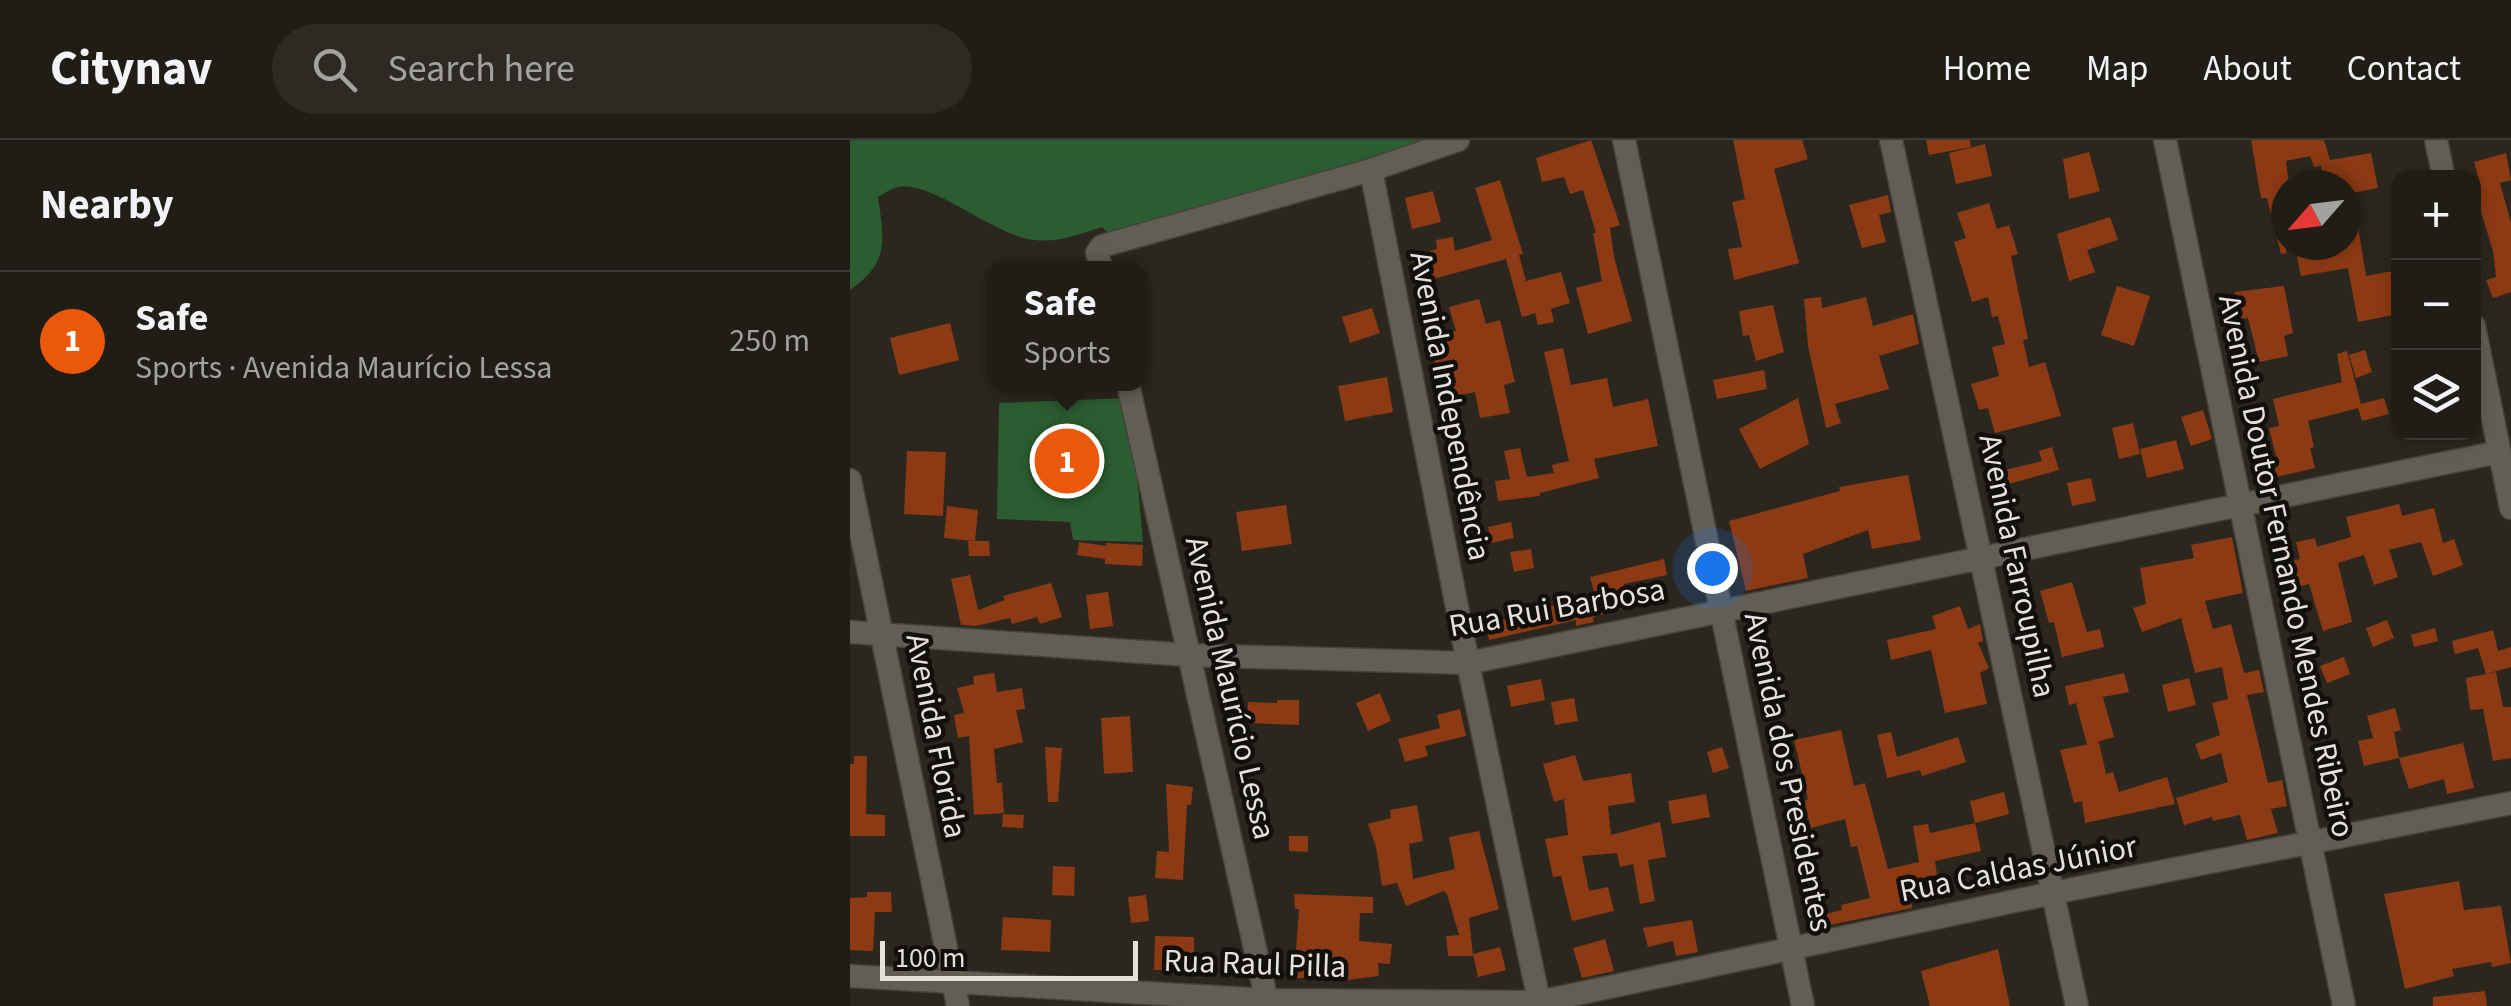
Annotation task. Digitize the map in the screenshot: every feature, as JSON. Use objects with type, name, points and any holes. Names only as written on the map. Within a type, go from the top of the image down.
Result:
[{"type":"street","points":[[1099,258],[1458,140]]},
{"type":"street","name":"Avenida dos Presidentes","points":[[1624,140],[1803,1006]]},
{"type":"street","name":"Avenida Farroupilha","points":[[1892,140],[2078,1006]]},
{"type":"street","name":"Avenida Doutor Fernando Mendes Ribeiro","points":[[2164,140],[2344,1006]]},
{"type":"street","points":[[2436,140],[2442,170]]},
{"type":"street","name":"Avenida Independência","points":[[1371,170],[1539,1004]]},
{"type":"street","points":[[2479,350],[2511,508]]},
{"type":"street","name":"Avenida Maurício Lessa","points":[[1130,391],[1267,1003]]},
{"type":"street","name":"Rua Rui Barbosa","points":[[850,632],[1188,655],[1468,662],[2499,452]]},
{"type":"street","name":"Avenida Florida","points":[[850,480],[958,1006]]},
{"type":"street","name":"Rua Caldas Júnior","points":[[1539,1004],[1791,948],[2511,803]]},
{"type":"street","name":"Rua Raul Pilla","points":[[850,976],[1267,1003],[1539,1004]]},
{"type":"green space","points":[[850,140],[1431,140],[1114,239],[1102,227],[1060,239],[1034,240],[1000,229],[929,192],[913,187],[896,188],[878,197],[882,238],[878,260],[850,290]]},
{"type":"green space","points":[[1130,398],[1143,542],[1073,540],[1070,522],[997,519],[999,403]]},
{"type":"building","points":[[1591,140],[1620,225],[1610,228],[1632,321],[1588,334],[1576,288],[1602,281],[1596,233],[1583,190],[1570,194],[1564,177],[1542,182],[1536,158]]},
{"type":"building","points":[[1733,140],[1802,140],[1808,159],[1774,169],[1799,263],[1734,280],[1728,249],[1742,247],[1732,202],[1745,199]]},
{"type":"building","points":[[1926,140],[1970,140],[1971,147],[1929,155]]},
{"type":"building","points":[[2251,140],[2324,140],[2330,160],[2371,153],[2378,188],[2361,191],[2361,170],[2322,170],[2321,166],[2314,167],[2310,156],[2286,161],[2287,170],[2271,170],[2271,214],[2267,198],[2261,198]]},
{"type":"building","points":[[1985,144],[1992,176],[1956,184],[1949,153]]},
{"type":"building","points":[[2089,152],[2100,191],[2069,199],[2063,159]]},
{"type":"building","points":[[2506,153],[2511,180],[2500,183],[2511,223],[2511,292],[2493,298],[2486,280],[2496,277],[2493,251],[2481,212],[2481,170],[2476,170],[2474,162]]},
{"type":"building","points":[[1500,180],[1523,254],[1519,255],[1526,281],[1561,272],[1570,303],[1551,309],[1554,322],[1538,325],[1535,313],[1522,317],[1506,259],[1419,283],[1411,258],[1437,249],[1436,240],[1453,237],[1455,251],[1492,240],[1475,188]]},
{"type":"building","points":[[1433,191],[1441,222],[1412,229],[1405,198]]},
{"type":"building","points":[[1888,195],[1891,212],[1879,215],[1886,242],[1862,248],[1849,205]]},
{"type":"building","points":[[1989,203],[1997,229],[2009,225],[2018,254],[2011,256],[2028,339],[2023,340],[2029,367],[2045,362],[2061,416],[1995,433],[1988,408],[1979,410],[1971,384],[1999,376],[1992,347],[2005,344],[1998,316],[1992,317],[1988,297],[1972,302],[1954,242],[1966,238],[1957,213]]},
{"type":"building","points":[[2110,217],[2118,240],[2087,250],[2095,272],[2069,281],[2057,234]]},
{"type":"building","points":[[2361,245],[2366,276],[2391,271],[2391,315],[2358,322],[2348,268],[2301,276],[2298,260],[2361,260]]},
{"type":"building","points":[[2117,286],[2150,296],[2134,346],[2101,335]]},
{"type":"building","points":[[2284,286],[2293,333],[2284,336],[2288,356],[2259,362],[2248,318],[2239,319],[2235,292]]},
{"type":"building","points":[[1821,297],[1822,308],[1866,297],[1873,326],[1913,314],[1919,344],[1879,356],[1889,389],[1835,404],[1841,423],[1826,428],[1808,346],[1804,299]]},
{"type":"building","points":[[1479,299],[1486,324],[1500,320],[1515,382],[1504,385],[1510,413],[1480,418],[1475,392],[1444,399],[1429,337],[1456,331],[1449,307]]},
{"type":"building","points":[[1773,305],[1784,352],[1756,361],[1749,335],[1743,336],[1739,311]]},
{"type":"building","points":[[1372,308],[1380,333],[1350,343],[1342,317]]},
{"type":"building","points":[[950,323],[959,360],[899,375],[890,338]]},
{"type":"building","points":[[1563,348],[1571,385],[1607,378],[1613,407],[1648,399],[1658,446],[1594,459],[1599,478],[1540,496],[1498,501],[1495,481],[1510,479],[1504,451],[1520,448],[1527,477],[1554,473],[1552,465],[1569,461],[1544,352]]},
{"type":"building","points":[[2365,350],[2372,372],[2356,378],[2349,355]]},
{"type":"building","points":[[2347,351],[2361,404],[2384,398],[2389,414],[2362,421],[2358,408],[2308,421],[2315,468],[2276,477],[2269,428],[2279,426],[2273,399],[2342,382],[2337,354]]},
{"type":"building","points":[[1764,370],[1767,389],[1717,399],[1713,380]]},
{"type":"building","points":[[1387,377],[1393,412],[1345,421],[1338,386]]},
{"type":"building","points":[[1798,398],[1809,444],[1760,469],[1739,429]]},
{"type":"building","points":[[2203,410],[2212,439],[2191,446],[2181,417]]},
{"type":"building","points":[[2133,423],[2140,454],[2119,459],[2112,428]]},
{"type":"building","points":[[2176,440],[2184,469],[2147,478],[2140,449]]},
{"type":"building","points":[[2052,447],[2059,470],[2009,484],[2005,470],[2042,461],[2039,451]]},
{"type":"building","points":[[907,451],[946,452],[943,516],[904,514]]},
{"type":"building","points":[[1908,475],[1921,540],[1872,549],[1868,530],[1803,554],[1808,578],[1746,591],[1729,521],[1840,491],[1839,487]]},
{"type":"building","points":[[2091,478],[2096,501],[2072,506],[2067,483]]},
{"type":"building","points":[[2399,504],[2402,516],[2434,508],[2443,543],[2454,539],[2463,565],[2433,576],[2421,542],[2389,550],[2398,577],[2374,585],[2364,555],[2338,563],[2352,622],[2323,631],[2309,584],[2290,589],[2284,563],[2300,559],[2296,542],[2315,538],[2317,547],[2351,537],[2346,517]]},
{"type":"building","points":[[1286,505],[1292,544],[1242,551],[1236,512]]},
{"type":"building","points":[[947,506],[978,510],[975,541],[944,538]]},
{"type":"building","points":[[1511,522],[1514,538],[1491,543],[1488,527]]},
{"type":"building","points":[[2232,537],[2243,593],[2205,601],[2213,629],[2231,624],[2244,673],[2259,670],[2264,692],[2247,695],[2268,783],[2282,780],[2287,806],[2271,809],[2278,833],[2247,840],[2240,815],[2184,825],[2176,798],[2228,782],[2221,753],[2201,760],[2195,744],[2220,735],[2212,703],[2228,699],[2222,667],[2195,673],[2181,618],[2142,632],[2133,608],[2146,604],[2140,568],[2194,558],[2191,545]]},
{"type":"building","points":[[968,541],[989,541],[990,556],[969,556]]},
{"type":"building","points":[[1079,542],[1143,545],[1142,566],[1105,564],[1105,559],[1077,555]]},
{"type":"building","points":[[1531,549],[1534,568],[1514,572],[1510,552]]},
{"type":"building","points":[[1664,559],[1667,575],[1624,584],[1634,605],[1593,617],[1594,622],[1576,626],[1576,620],[1489,640],[1486,623],[1566,602],[1597,602],[1590,577]]},
{"type":"building","points":[[970,575],[978,610],[1005,600],[1003,596],[1051,583],[1062,617],[1040,624],[1037,617],[1012,624],[1010,618],[976,626],[961,625],[951,579]]},
{"type":"building","points":[[2072,582],[2087,632],[2100,629],[2104,647],[2062,657],[2054,622],[2049,623],[2040,591]]},
{"type":"building","points":[[1108,592],[1113,626],[1090,629],[1086,595]]},
{"type":"building","points":[[1960,606],[1968,629],[1980,624],[1983,641],[1978,643],[1989,668],[1980,673],[1987,704],[1945,713],[1931,650],[1891,660],[1887,640],[1936,629],[1932,616]]},
{"type":"building","points":[[2387,620],[2394,638],[2373,647],[2366,628]]},
{"type":"building","points":[[2435,628],[2438,641],[2414,647],[2411,635]]},
{"type":"building","points":[[2493,630],[2498,651],[2511,647],[2511,667],[2486,674],[2478,648],[2455,654],[2452,641]]},
{"type":"building","points":[[2344,657],[2350,674],[2327,683],[2320,666]]},
{"type":"building","points":[[2496,672],[2503,707],[2511,707],[2511,758],[2493,761],[2483,709],[2470,710],[2466,678]]},
{"type":"building","points":[[994,673],[997,692],[1022,688],[1025,709],[1016,710],[1023,742],[994,749],[1004,813],[974,815],[969,736],[958,738],[954,715],[964,713],[957,688],[974,684],[973,676]]},
{"type":"building","points":[[2124,673],[2129,692],[2103,697],[2114,737],[2087,745],[2076,703],[2069,705],[2065,686]]},
{"type":"building","points":[[2189,678],[2196,705],[2168,712],[2162,685]]},
{"type":"building","points":[[1541,679],[1545,700],[1511,707],[1507,686]]},
{"type":"building","points":[[1380,693],[1391,721],[1368,731],[1356,703]]},
{"type":"building","points":[[1574,698],[1578,721],[1555,725],[1551,702]]},
{"type":"building","points":[[1299,700],[1299,725],[1247,723],[1248,702]]},
{"type":"building","points":[[2395,708],[2401,730],[2394,732],[2399,758],[2364,766],[2358,741],[2373,738],[2367,716]]},
{"type":"building","points":[[1460,709],[1466,736],[1425,746],[1428,756],[1405,762],[1398,739],[1440,728],[1437,715]]},
{"type":"building","points":[[1130,716],[1133,772],[1104,774],[1101,718]]},
{"type":"building","points":[[1841,730],[1854,786],[1865,783],[1888,869],[1919,862],[1913,826],[1928,824],[1930,833],[1975,823],[1981,851],[1935,861],[1937,875],[1908,881],[1912,908],[1820,927],[1817,916],[1870,898],[1857,846],[1851,847],[1845,819],[1811,828],[1804,801],[1808,799],[1794,740]]},
{"type":"building","points":[[1891,732],[1897,757],[1958,737],[1966,762],[1922,776],[1920,770],[1887,778],[1877,735]]},
{"type":"building","points":[[2099,742],[2106,774],[2113,772],[2119,792],[2167,777],[2175,804],[2085,823],[2082,801],[2074,803],[2060,750]]},
{"type":"building","points":[[2463,743],[2474,788],[2447,794],[2444,779],[2409,789],[2399,758]]},
{"type":"building","points":[[1045,747],[1062,748],[1058,802],[1048,802]]},
{"type":"building","points":[[1722,747],[1729,768],[1713,773],[1707,752]]},
{"type":"building","points":[[1575,755],[1583,781],[1631,773],[1635,802],[1608,806],[1611,835],[1660,822],[1666,857],[1648,860],[1655,901],[1640,904],[1633,864],[1620,867],[1617,853],[1582,856],[1589,891],[1608,887],[1614,911],[1572,921],[1561,876],[1553,877],[1545,839],[1568,835],[1564,799],[1554,802],[1543,764]]},
{"type":"building","points":[[854,756],[867,756],[866,814],[885,815],[885,836],[850,836],[850,764],[854,764]]},
{"type":"building","points":[[1166,784],[1193,787],[1191,805],[1187,805],[1183,880],[1155,878],[1157,851],[1169,852]]},
{"type":"building","points":[[2004,792],[2009,814],[1975,823],[1970,801]]},
{"type":"building","points":[[1706,794],[1710,817],[1672,824],[1668,801]]},
{"type":"building","points":[[1417,805],[1423,841],[1409,844],[1413,879],[1455,869],[1449,837],[1479,831],[1499,909],[1469,918],[1473,956],[1448,956],[1446,936],[1459,935],[1444,891],[1406,906],[1397,883],[1382,886],[1368,824],[1391,818],[1390,810]]},
{"type":"building","points":[[1003,814],[1024,815],[1023,828],[1002,827]]},
{"type":"building","points":[[1289,836],[1308,836],[1308,852],[1289,851]]},
{"type":"building","points":[[1053,866],[1075,867],[1074,896],[1052,895]]},
{"type":"building","points":[[2459,881],[2464,910],[2501,906],[2511,963],[2492,967],[2491,962],[2452,969],[2454,976],[2405,989],[2384,894]]},
{"type":"building","points":[[867,892],[891,892],[892,912],[875,912],[873,951],[850,950],[850,898],[867,897]]},
{"type":"building","points":[[1294,894],[1373,897],[1373,913],[1360,913],[1359,941],[1392,944],[1390,964],[1378,963],[1379,976],[1347,980],[1347,960],[1319,958],[1318,978],[1294,978],[1299,909],[1295,909]]},
{"type":"building","points":[[1146,895],[1149,921],[1131,923],[1128,897]]},
{"type":"building","points":[[1003,917],[1051,920],[1050,952],[1001,950]]},
{"type":"building","points":[[1692,920],[1698,952],[1676,956],[1673,941],[1648,947],[1643,928]]},
{"type":"building","points":[[1155,936],[1194,937],[1194,970],[1154,970]]},
{"type":"building","points":[[1605,939],[1614,971],[1582,978],[1573,948]]},
{"type":"building","points":[[1500,947],[1506,970],[1478,977],[1473,954]]},
{"type":"building","points":[[1998,949],[2010,1006],[1930,1006],[1921,971]]},
{"type":"building","points":[[2485,991],[2487,1006],[2433,1006],[2433,997]]},
{"type":"place","name":"Safe","points":[[1067,461]]}]
